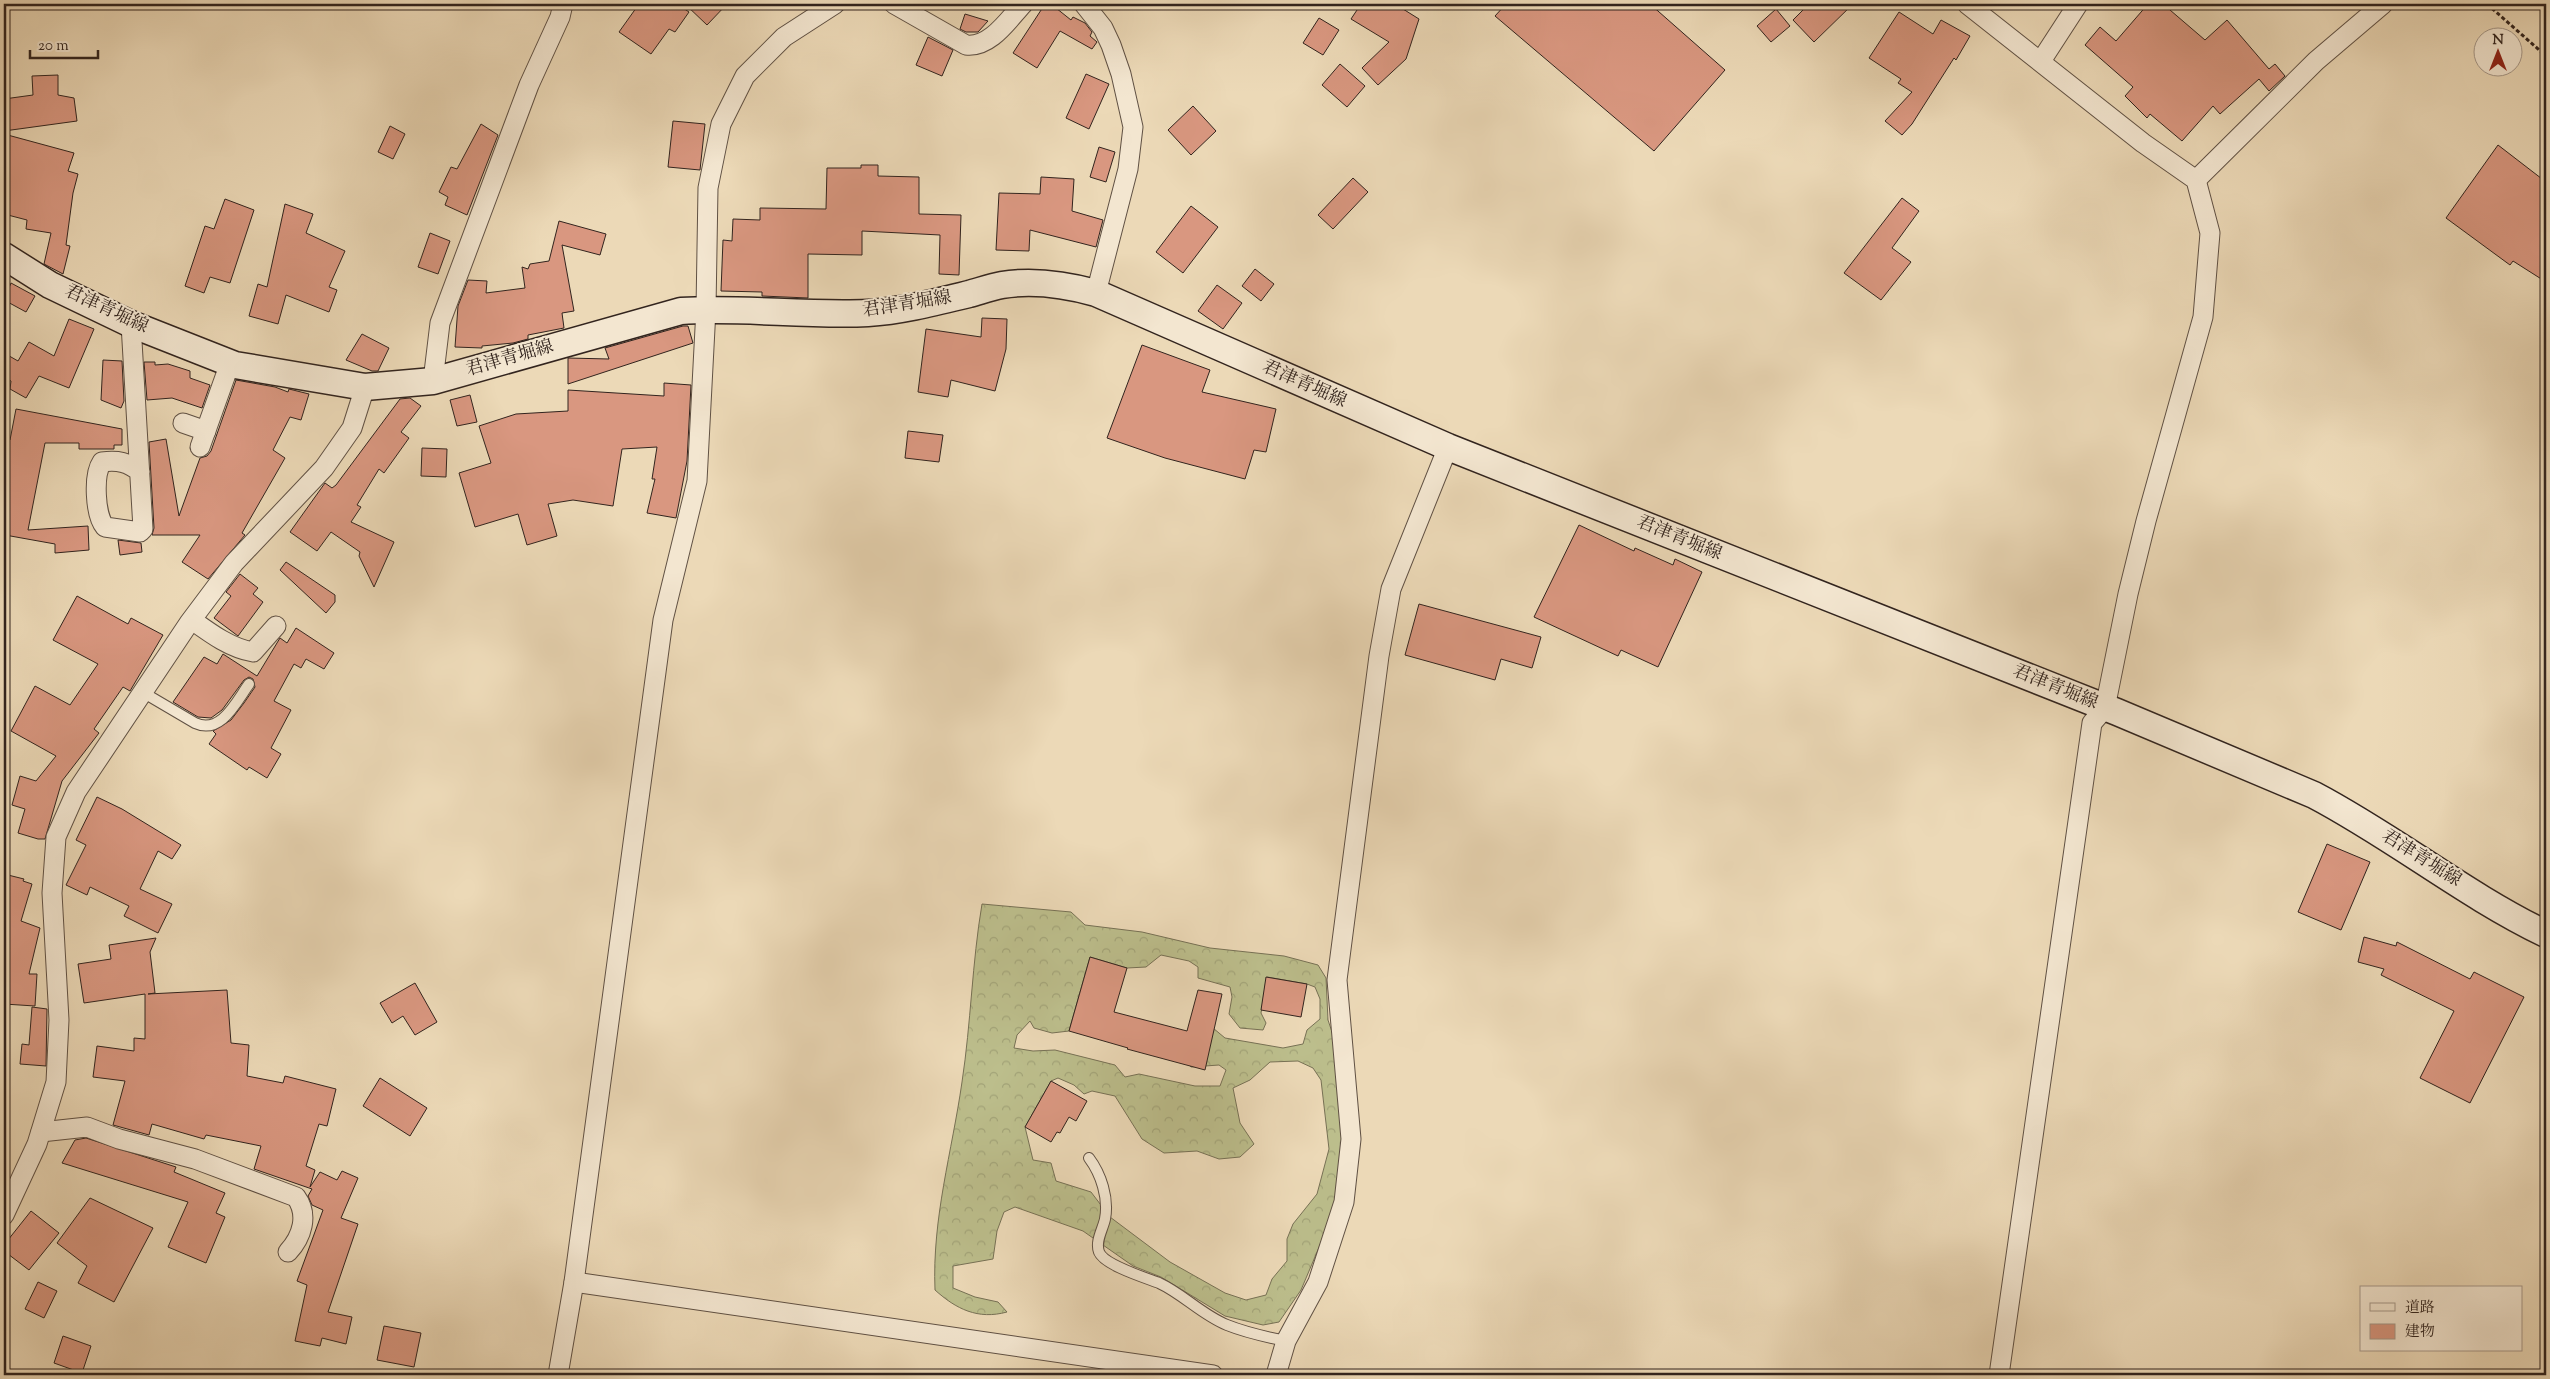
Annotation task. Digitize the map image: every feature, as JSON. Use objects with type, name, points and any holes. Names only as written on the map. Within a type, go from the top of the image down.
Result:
[{"type":"main road","name":"君津青堀線","points":[[4,256],[50,284],[131,324],[230,363],[365,387],[433,381],[681,311],[706,309],[823,314],[870,313],[934,303],[1001,285],[1029,283],[1079,288],[1448,447],[2105,708],[2321,799],[2546,934]]},
{"type":"street","points":[[433,381],[440,323],[529,85],[560,17],[563,4]]},
{"type":"street","points":[[558,1375],[574,1282],[663,620],[697,481],[706,309],[708,188],[721,124],[745,76],[784,37],[835,4]]},
{"type":"street","points":[[894,4],[966,44],[976,46],[984,43],[1023,4]]},
{"type":"street","points":[[1084,4],[1103,28],[1111,45],[1121,74],[1133,127],[1128,169],[1096,294]]},
{"type":"street","points":[[1967,4],[2143,143],[2196,180],[2210,232],[2203,317],[2146,521],[2128,594],[2105,708],[2092,723],[1999,1375]]},
{"type":"street","points":[[2041,61],[2078,4]]},
{"type":"street","points":[[2196,180],[2316,61],[2383,4]]},
{"type":"street","points":[[131,324],[140,472]]},
{"type":"street","points":[[183,424],[203,439],[230,363]]},
{"type":"street","points":[[4,1215],[41,1132],[56,1073],[59,1020],[52,893],[56,837],[76,792],[192,620],[234,563],[324,468],[352,428],[365,387]]},
{"type":"street","points":[[1276,1375],[1286,1341],[1318,1282],[1344,1202],[1351,1139],[1337,980],[1379,656],[1391,589],[1448,447]]},
{"type":"street","points":[[192,620],[240,650],[253,652],[276,626]]},
{"type":"street","points":[[41,1132],[87,1128],[119,1139],[195,1159],[296,1197],[301,1204],[302,1228],[297,1242],[288,1252]]},
{"type":"street","points":[[574,1282],[1213,1375]]},
{"type":"lane","points":[[144,693],[202,726],[212,726],[221,721],[249,684]]},
{"type":"lane","points":[[1089,1158],[1096,1168],[1106,1203],[1105,1219],[1099,1234],[1098,1251],[1102,1257],[1130,1273],[1161,1284],[1226,1325],[1261,1337],[1286,1341]]},
{"type":"path","points":[[2487,4],[2546,56]]},
{"type":"green space","points":[[982,904],[1071,912],[1085,925],[1142,932],[1210,948],[1284,956],[1318,965],[1326,978],[1328,1020],[1335,1041],[1347,1144],[1334,1204],[1320,1245],[1301,1290],[1279,1322],[1263,1325],[1225,1316],[1161,1277],[1133,1266],[1083,1231],[1015,1207],[1004,1212],[997,1231],[993,1259],[953,1266],[953,1288],[975,1297],[998,1302],[1007,1312],[986,1315],[977,1314],[951,1303],[935,1290],[935,1263],[940,1211],[962,1082]],"holes":[[[1161,955],[1189,961],[1198,967],[1198,978],[1230,987],[1232,997],[1229,1014],[1240,1028],[1263,1030],[1266,1023],[1261,1013],[1267,977],[1315,987],[1320,999],[1320,1019],[1307,1030],[1303,1044],[1283,1048],[1225,1038],[1213,1028],[1183,1059],[1191,1067],[1219,1065],[1226,1070],[1220,1086],[1195,1086],[1139,1074],[1125,1077],[1115,1065],[1055,1050],[1033,1051],[1014,1048],[1017,1035],[1030,1021],[1034,1028],[1052,1033],[1069,1031],[1090,957],[1127,968],[1146,967]],[[1298,1061],[1313,1068],[1321,1080],[1329,1149],[1317,1194],[1293,1224],[1287,1239],[1287,1261],[1272,1279],[1266,1295],[1246,1300],[1225,1293],[1170,1262],[1110,1217],[1091,1192],[1056,1181],[1051,1163],[1033,1160],[1025,1127],[1051,1081],[1058,1078],[1074,1085],[1084,1094],[1092,1091],[1115,1096],[1142,1139],[1164,1153],[1197,1151],[1219,1159],[1240,1157],[1254,1144],[1240,1123],[1233,1088],[1250,1080],[1270,1062]]]},
{"type":"building","points":[[639,4],[677,4],[689,12],[675,32],[669,29],[651,54],[619,32]]},
{"type":"building","points":[[685,4],[727,4],[707,25]]},
{"type":"building","points":[[1045,4],[1051,4],[1071,20],[1073,17],[1085,23],[1092,32],[1090,36],[1097,42],[1092,49],[1060,31],[1037,68],[1013,53]]},
{"type":"building","points":[[1361,4],[1395,4],[1419,19],[1406,59],[1378,85],[1362,68],[1389,42],[1351,19]]},
{"type":"building","points":[[1506,4],[1650,4],[1725,70],[1654,151],[1495,16]]},
{"type":"building","points":[[1809,4],[1853,4],[1814,42],[1793,20]]},
{"type":"building","points":[[2148,4],[2163,4],[2205,40],[2227,20],[2269,69],[2275,64],[2285,76],[2269,91],[2259,79],[2220,114],[2213,106],[2182,141],[2150,114],[2147,118],[2125,96],[2133,87],[2085,45],[2100,27],[2116,41]]},
{"type":"building","points":[[1776,9],[1790,26],[1771,42],[1757,26]]},
{"type":"building","points":[[1899,12],[1933,34],[1941,20],[1970,36],[1956,60],[1954,58],[1912,124],[1902,135],[1885,121],[1912,92],[1898,83],[1901,79],[1869,58]]},
{"type":"building","points":[[965,14],[988,21],[978,32],[966,32],[960,29]]},
{"type":"building","points":[[1319,18],[1339,30],[1323,55],[1303,43]]},
{"type":"building","points":[[928,37],[953,50],[942,76],[916,65]]},
{"type":"building","points":[[1340,64],[1365,86],[1347,107],[1322,85]]},
{"type":"building","points":[[1086,74],[1109,84],[1089,129],[1066,118]]},
{"type":"building","points":[[58,75],[58,95],[74,98],[77,121],[4,131],[4,99],[33,95],[32,76]]},
{"type":"building","points":[[1193,106],[1216,131],[1191,155],[1168,130]]},
{"type":"building","points":[[673,121],[705,124],[700,170],[668,167]]},
{"type":"building","points":[[481,124],[498,135],[467,215],[445,205],[448,197],[439,192],[451,167],[457,169]]},
{"type":"building","points":[[390,126],[405,134],[393,159],[378,152]]},
{"type":"building","points":[[4,134],[74,153],[68,171],[78,174],[73,193],[66,245],[70,246],[63,274],[44,264],[51,233],[26,229],[27,220],[4,214]]},
{"type":"building","points":[[2498,145],[2546,182],[2546,282],[2513,261],[2510,265],[2446,218]]},
{"type":"building","points":[[1099,147],[1115,152],[1106,182],[1090,177]]},
{"type":"building","points":[[861,165],[878,165],[878,176],[919,177],[919,214],[961,215],[959,275],[939,274],[940,235],[862,231],[862,255],[808,254],[808,298],[762,296],[762,292],[721,291],[723,240],[732,241],[733,219],[760,220],[760,208],[826,209],[827,168],[861,168]]},
{"type":"building","points":[[1041,177],[1074,179],[1072,211],[1103,220],[1096,247],[1030,230],[1029,251],[996,250],[999,193],[1040,194]]},
{"type":"building","points":[[1353,178],[1368,192],[1333,229],[1318,215]]},
{"type":"building","points":[[1902,198],[1919,211],[1892,248],[1911,262],[1881,300],[1844,273]]},
{"type":"building","points":[[225,199],[254,210],[230,283],[210,277],[204,293],[185,286],[205,226],[214,229]]},
{"type":"building","points":[[285,204],[313,214],[306,233],[345,251],[329,287],[337,290],[329,312],[286,295],[278,324],[249,316],[258,284],[267,287]]},
{"type":"building","points":[[1191,206],[1218,227],[1183,273],[1156,252]]},
{"type":"building","points":[[559,221],[606,234],[600,255],[562,245],[574,311],[562,313],[564,328],[528,335],[528,339],[513,343],[482,346],[482,348],[455,347],[458,306],[468,280],[487,281],[486,293],[525,288],[522,267],[528,269],[530,264],[549,261]]},
{"type":"building","points":[[430,233],[450,241],[438,274],[418,267]]},
{"type":"building","points":[[1255,269],[1274,284],[1261,301],[1242,286]]},
{"type":"building","points":[[11,283],[35,296],[26,312],[4,300]]},
{"type":"building","points":[[1217,285],[1242,303],[1223,329],[1198,311]]},
{"type":"building","points":[[982,318],[1007,319],[1006,349],[995,391],[951,380],[948,397],[918,392],[926,329],[981,337]]},
{"type":"building","points":[[69,319],[94,329],[69,388],[39,376],[26,398],[10,389],[11,381],[4,377],[4,353],[18,361],[29,342],[54,356]]},
{"type":"building","points":[[688,326],[693,343],[568,384],[568,358],[609,359],[605,348]]},
{"type":"building","points":[[362,334],[389,348],[378,371],[372,371],[346,360]]},
{"type":"building","points":[[1142,345],[1210,370],[1202,392],[1276,409],[1266,452],[1254,450],[1245,479],[1165,458],[1107,438]]},
{"type":"building","points":[[103,360],[122,361],[124,401],[121,408],[101,400]]},
{"type":"building","points":[[144,362],[155,362],[155,365],[168,364],[190,371],[190,378],[210,385],[202,408],[172,398],[147,400]]},
{"type":"building","points":[[236,380],[275,387],[288,392],[289,389],[309,394],[301,420],[290,417],[273,450],[285,458],[242,533],[245,535],[208,579],[182,562],[200,535],[152,535],[154,528],[149,442],[166,439],[179,516],[200,458],[207,456],[211,451]]},
{"type":"building","points":[[664,383],[691,385],[687,461],[676,518],[647,513],[655,479],[652,479],[657,447],[622,449],[613,506],[573,500],[548,504],[557,536],[527,545],[518,514],[475,527],[459,473],[491,463],[479,426],[516,414],[568,411],[568,390],[664,396]]},
{"type":"building","points":[[470,395],[477,422],[457,426],[450,400]]},
{"type":"building","points":[[410,398],[421,406],[401,432],[409,438],[384,473],[379,469],[357,505],[361,507],[351,522],[394,542],[374,587],[359,556],[360,552],[331,532],[317,551],[290,532],[325,483],[332,488],[336,485],[400,399]]},
{"type":"building","points":[[16,409],[122,429],[122,445],[114,445],[114,449],[79,449],[79,443],[45,443],[28,530],[88,526],[89,550],[55,553],[55,544],[5,535],[8,520],[4,519],[4,438],[10,440]]},
{"type":"building","points":[[908,431],[943,435],[939,462],[905,458]]},
{"type":"building","points":[[422,448],[447,449],[446,477],[421,476]]},
{"type":"building","points":[[1579,525],[1634,551],[1635,548],[1673,565],[1675,559],[1702,572],[1658,667],[1621,650],[1618,656],[1534,617]]},
{"type":"building","points":[[118,540],[141,543],[142,552],[120,555]]},
{"type":"building","points":[[286,562],[335,595],[335,602],[326,613],[280,570]]},
{"type":"building","points":[[240,574],[258,588],[253,594],[263,602],[238,636],[214,618],[231,596],[226,592]]},
{"type":"building","points":[[77,596],[128,624],[131,618],[163,635],[130,691],[123,687],[94,729],[99,733],[62,781],[45,839],[38,839],[18,833],[25,809],[12,805],[20,776],[36,781],[56,756],[11,731],[35,686],[70,705],[98,664],[53,640]]},
{"type":"building","points":[[1419,604],[1541,637],[1532,668],[1501,659],[1495,680],[1405,655]]},
{"type":"building","points":[[296,628],[334,653],[324,669],[306,659],[301,668],[294,664],[274,701],[291,710],[271,748],[281,754],[267,778],[249,767],[247,770],[209,744],[216,734],[213,731],[231,720],[255,687],[253,679],[249,677],[244,680],[222,710],[211,718],[198,717],[173,702],[204,657],[217,664],[223,654],[257,676],[280,638],[287,643]]},
{"type":"building","points":[[97,797],[122,809],[181,845],[172,859],[158,851],[140,889],[172,904],[158,933],[124,916],[129,906],[90,887],[87,895],[66,885],[86,845],[76,840]]},
{"type":"building","points":[[2327,844],[2370,862],[2341,930],[2298,912]]},
{"type":"building","points":[[4,874],[24,879],[23,881],[32,884],[21,921],[40,928],[29,974],[37,974],[35,1006],[4,1004]]},
{"type":"building","points":[[2364,937],[2396,946],[2397,942],[2470,979],[2474,972],[2524,997],[2470,1103],[2420,1078],[2454,1011],[2381,975],[2384,969],[2358,962]]},
{"type":"building","points":[[156,938],[150,952],[155,993],[148,994],[227,990],[231,1043],[249,1045],[247,1076],[283,1083],[285,1076],[336,1089],[327,1126],[319,1124],[306,1166],[315,1170],[310,1187],[320,1172],[337,1180],[342,1171],[358,1178],[341,1218],[358,1224],[328,1312],[352,1317],[346,1344],[322,1338],[320,1346],[295,1341],[307,1285],[297,1281],[323,1210],[312,1205],[308,1196],[312,1189],[254,1169],[261,1146],[206,1135],[204,1139],[152,1124],[149,1135],[113,1125],[125,1081],[93,1077],[97,1046],[134,1051],[134,1038],[145,1039],[145,994],[84,1003],[78,964],[111,959],[109,945]]},
{"type":"building","points":[[1090,957],[1127,968],[1114,1012],[1187,1031],[1198,990],[1222,994],[1205,1070],[1069,1031]]},
{"type":"building","points":[[1266,977],[1307,984],[1301,1017],[1261,1010]]},
{"type":"building","points":[[415,983],[437,1022],[415,1035],[403,1016],[392,1023],[380,1003]]},
{"type":"building","points":[[32,1007],[47,1009],[46,1066],[20,1064],[22,1044],[29,1045]]},
{"type":"building","points":[[380,1078],[427,1108],[410,1136],[363,1106]]},
{"type":"building","points":[[1051,1081],[1087,1101],[1076,1121],[1069,1117],[1060,1133],[1057,1132],[1051,1142],[1025,1127]]},
{"type":"building","points":[[86,1138],[176,1167],[174,1172],[225,1193],[216,1213],[225,1217],[206,1263],[168,1247],[188,1202],[62,1163],[75,1140]]},
{"type":"building","points":[[90,1198],[153,1228],[114,1302],[78,1283],[87,1266],[57,1243]]},
{"type":"building","points":[[31,1211],[59,1233],[29,1270],[4,1251],[4,1245]]},
{"type":"building","points":[[38,1282],[57,1291],[44,1318],[25,1309]]},
{"type":"building","points":[[384,1326],[421,1333],[414,1367],[377,1360]]},
{"type":"building","points":[[63,1336],[91,1346],[82,1373],[54,1363]]}]
